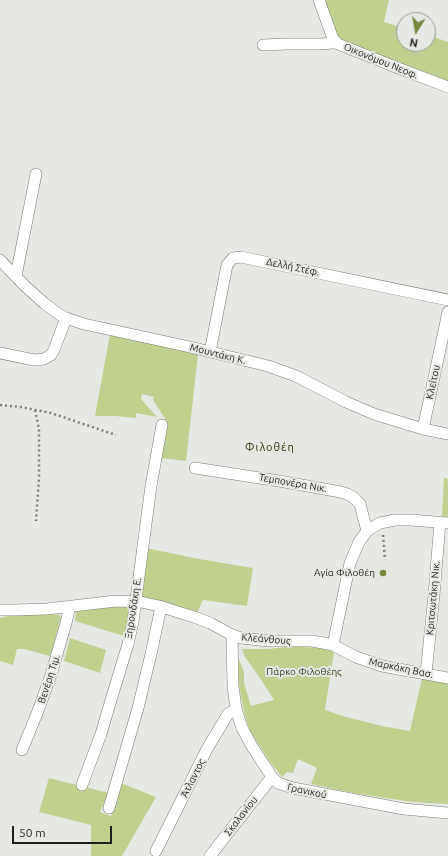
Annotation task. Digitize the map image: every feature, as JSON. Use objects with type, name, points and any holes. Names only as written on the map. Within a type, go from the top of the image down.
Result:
[{"type":"street","name":"Οικονόμου Νεοφ.","points":[[319,0],[331,34],[336,42],[357,52],[448,87]]},
{"type":"street","points":[[263,45],[320,44],[336,42]]},
{"type":"street","points":[[16,276],[36,174]]},
{"type":"street","name":"Δελλή Στέφ.","points":[[210,352],[227,265],[233,258],[241,257],[448,300]]},
{"type":"street","name":"Μουντάκη Κ.","points":[[0,260],[44,303],[66,318],[84,324],[142,336],[268,366],[296,376],[361,409],[423,429],[448,434]]},
{"type":"street","name":"Κλείτου","points":[[423,429],[448,312]]},
{"type":"street","points":[[0,353],[34,360],[44,359],[51,355],[54,350],[66,318]]},
{"type":"street","name":"Ξηρουδάκη Ε.","points":[[82,785],[101,734],[120,672],[129,636],[136,602],[151,486],[162,425]]},
{"type":"street","name":"Τεμπονέρα Νικ.","points":[[195,468],[348,494],[354,497],[360,504],[367,531]]},
{"type":"street","points":[[333,645],[350,563],[359,542],[367,531],[380,523],[395,520],[444,523]]},
{"type":"street","name":"Κριτσωτάκη Νικ.","points":[[426,674],[444,523]]},
{"type":"street","name":"Κλεάνθους","points":[[0,610],[27,610],[124,601],[147,603],[203,620],[232,635],[260,640],[312,642],[333,645]]},
{"type":"street","name":"Βενέρη Τιμ.","points":[[22,750],[51,675],[70,606]]},
{"type":"street","points":[[109,808],[138,708],[161,607]]},
{"type":"street","name":"Γρανικού","points":[[232,635],[233,686],[236,709],[242,728],[248,739],[259,758],[278,783],[296,789],[404,809],[448,813]]},
{"type":"street","name":"Μαρκάκη Βασ.","points":[[333,645],[356,657],[373,663],[448,678]]},
{"type":"street","name":"Άτλαντος","points":[[156,851],[208,749],[228,714],[236,709]]},
{"type":"street","name":"Σκαλανίου","points":[[210,856],[272,777]]},
{"type":"path","points":[[0,405],[51,413],[116,435]]},
{"type":"path","points":[[35,410],[39,429],[39,479],[36,520]]},
{"type":"path","points":[[380,523],[385,560]]},
{"type":"green space","points":[[319,0],[389,0],[384,22],[396,26],[396,52],[436,52],[436,38],[448,42],[448,83],[337,39]]},
{"type":"green space","points":[[110,334],[198,354],[186,461],[161,458],[166,420],[153,400],[154,397],[142,394],[141,399],[157,417],[136,413],[136,418],[95,416]]},
{"type":"green space","points":[[444,478],[447,478],[448,482],[448,517],[442,516]]},
{"type":"green space","points":[[146,548],[253,568],[247,606],[203,600],[197,613],[174,605],[140,597]]},
{"type":"green space","points":[[124,605],[132,607],[127,637],[75,621],[76,610]]},
{"type":"green space","points":[[46,614],[59,615],[61,617],[50,656],[24,649],[17,649],[13,665],[0,661],[0,618],[8,616]]},
{"type":"green space","points":[[70,638],[106,650],[100,673],[64,661]]},
{"type":"green space","name":"Πάρκο Φιλοθέης","points":[[286,647],[318,648],[334,652],[325,710],[382,726],[410,731],[422,678],[448,683],[448,804],[413,802],[353,793],[311,784],[317,768],[298,759],[293,773],[287,772],[282,777],[270,762],[250,731],[244,712],[238,679],[239,659],[244,672],[244,683],[251,706],[274,700],[245,657],[242,649]]},
{"type":"green space","points":[[49,778],[109,793],[100,812],[111,816],[121,783],[156,797],[122,856],[91,856],[91,825],[39,812]]},
{"type":"place","name":"Αγία Φιλοθέη","points":[[383,573]]},
{"type":"district","name":"Φιλοθέη","points":[[270,447]]}]
